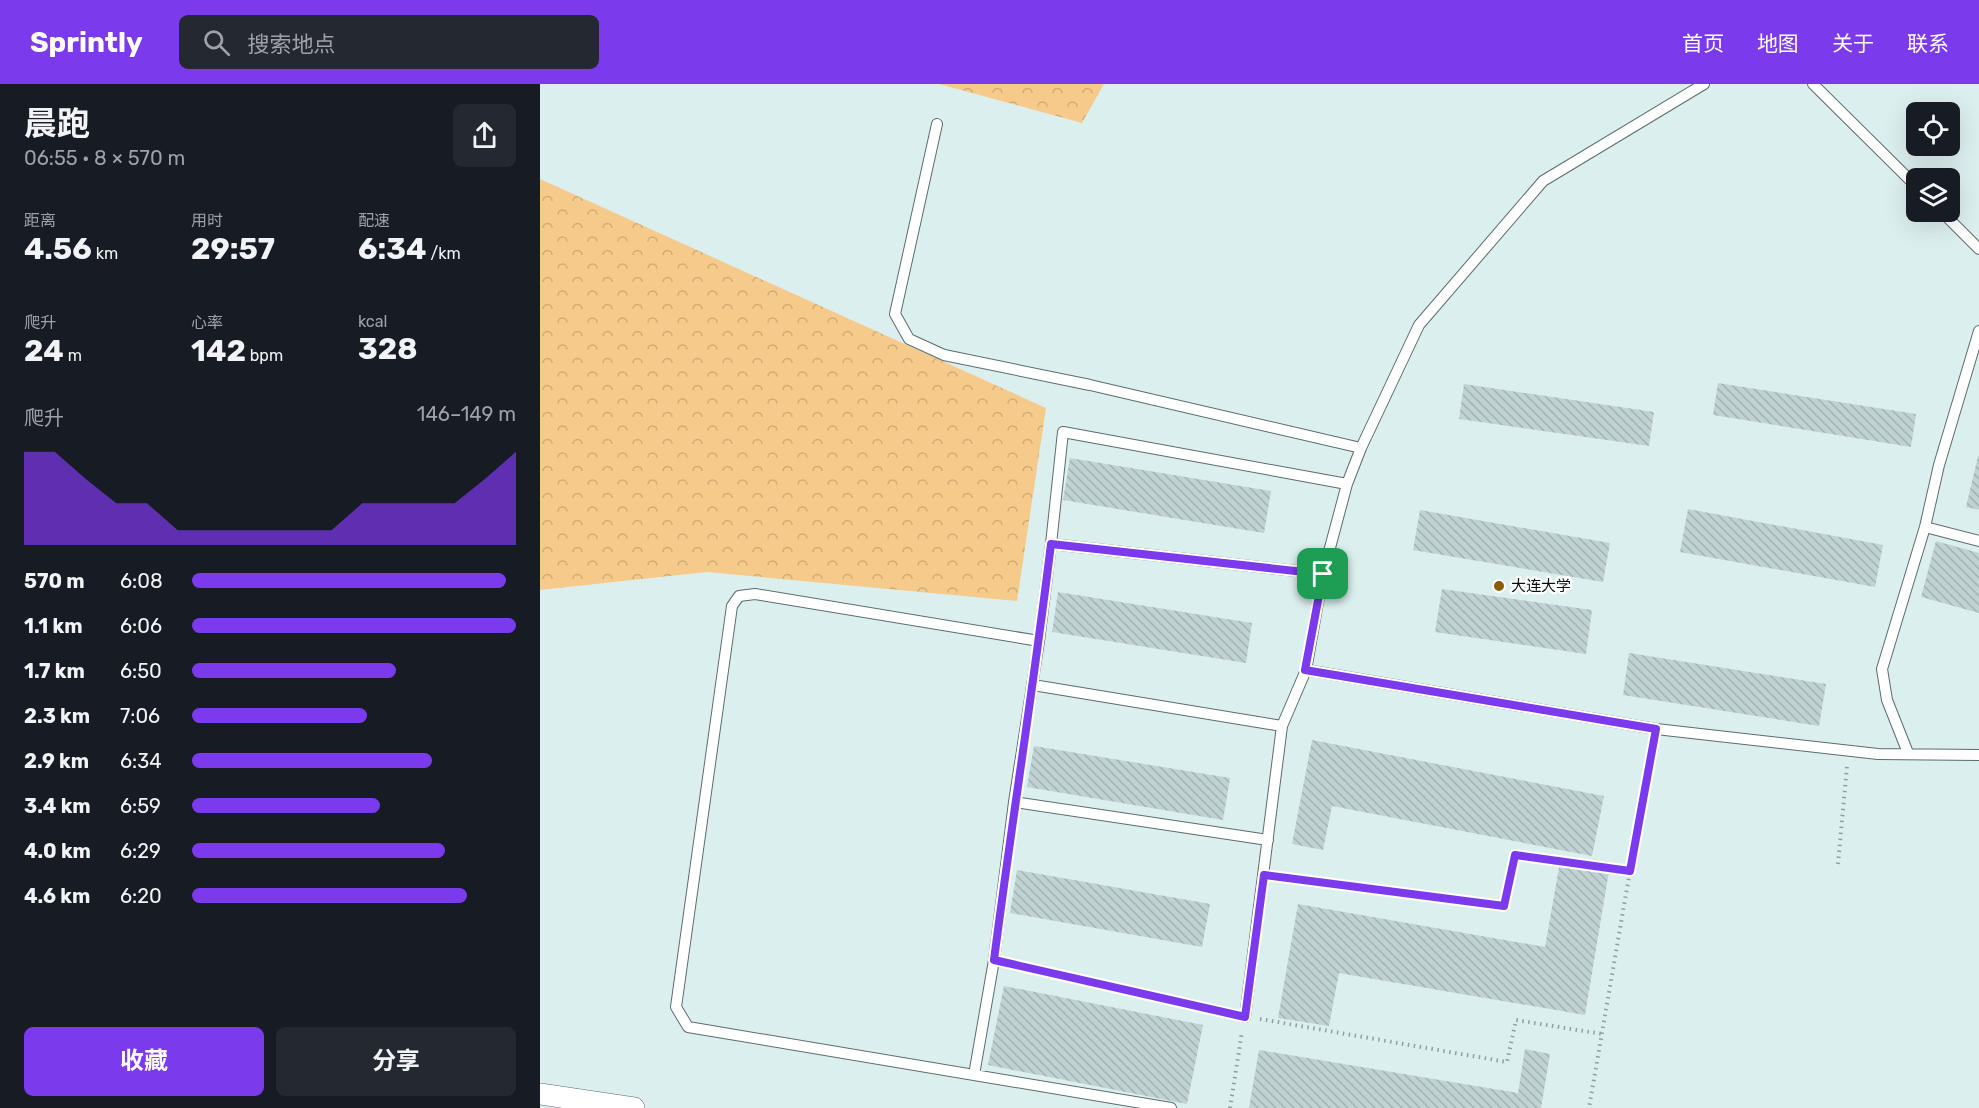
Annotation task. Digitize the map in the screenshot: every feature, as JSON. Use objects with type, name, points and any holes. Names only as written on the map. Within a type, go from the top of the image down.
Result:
[{"type":"street","points":[[540,1094],[634,1108]]},
{"type":"lane","points":[[1245,1017],[1282,726],[1305,670],[1323,574],[1347,484],[1361,448],[1419,326],[1543,181],[1704,84]]},
{"type":"lane","points":[[1813,84],[1906,176]]},
{"type":"lane","points":[[937,124],[895,314],[909,339],[944,355],[1090,385],[1361,448]]},
{"type":"lane","points":[[1952,222],[1979,249]]},
{"type":"lane","points":[[1908,753],[1887,700],[1882,669],[1925,527],[1939,465],[1979,331]]},
{"type":"lane","points":[[974,1075],[994,960],[1014,802],[1033,685],[1063,432],[1347,484]]},
{"type":"lane","points":[[1925,527],[1979,541]]},
{"type":"lane","points":[[1051,544],[1323,574]]},
{"type":"lane","points":[[1039,641],[755,594],[739,596],[732,606],[675,1007],[688,1028],[1171,1108]]},
{"type":"lane","points":[[1305,670],[1656,729],[1878,754],[1979,754]]},
{"type":"lane","points":[[1033,685],[1282,726]]},
{"type":"lane","points":[[1014,802],[1268,840]]},
{"type":"path","points":[[1589,1108],[1656,729]]},
{"type":"path","points":[[1838,864],[1848,750]]},
{"type":"path","points":[[1264,875],[1504,906],[1515,855],[1630,871]]},
{"type":"path","points":[[994,960],[1245,1017],[1507,1062],[1516,1020],[1602,1034]]},
{"type":"path","points":[[1230,1108],[1245,1017]]},
{"type":"green space","points":[[939,84],[1104,84],[1082,123]]},
{"type":"green space","points":[[540,179],[1046,408],[1017,601],[707,572],[540,590]]},
{"type":"building","points":[[1718,383],[1916,414],[1911,447],[1713,415]]},
{"type":"building","points":[[1464,384],[1654,412],[1649,446],[1459,419]]},
{"type":"building","points":[[1979,456],[1979,510],[1966,507]]},
{"type":"building","points":[[1070,458],[1271,491],[1264,533],[1063,500]]},
{"type":"building","points":[[1688,509],[1883,545],[1875,587],[1680,552]]},
{"type":"building","points":[[1420,510],[1610,543],[1603,582],[1413,550]]},
{"type":"building","points":[[1936,541],[1979,553],[1979,613],[1921,597]]},
{"type":"building","points":[[1442,589],[1592,610],[1586,654],[1435,632]]},
{"type":"building","points":[[1058,592],[1252,623],[1246,663],[1052,632]]},
{"type":"building","points":[[1629,653],[1826,684],[1819,726],[1623,695]]},
{"type":"building","points":[[1312,740],[1604,796],[1592,856],[1332,806],[1323,850],[1292,844]]},
{"type":"building","points":[[1034,746],[1230,778],[1223,820],[1027,787]]},
{"type":"building","points":[[1560,862],[1609,871],[1585,1015],[1339,973],[1329,1026],[1278,1018],[1298,904],[1545,947]]},
{"type":"building","points":[[1017,870],[1210,904],[1202,947],[1010,913]]},
{"type":"building","points":[[1004,986],[1203,1025],[1187,1104],[988,1065]]},
{"type":"building","points":[[1525,1049],[1550,1054],[1541,1108],[1249,1108],[1259,1050],[1518,1093]]},
{"type":"place","name":"大连大学","points":[[1499,586]]},
{"type":"route","points":[[1051,544],[1323,574],[1305,670],[1656,729],[1630,871],[1515,855],[1504,906],[1264,875],[1245,1017],[994,960],[1051,544]]}]
